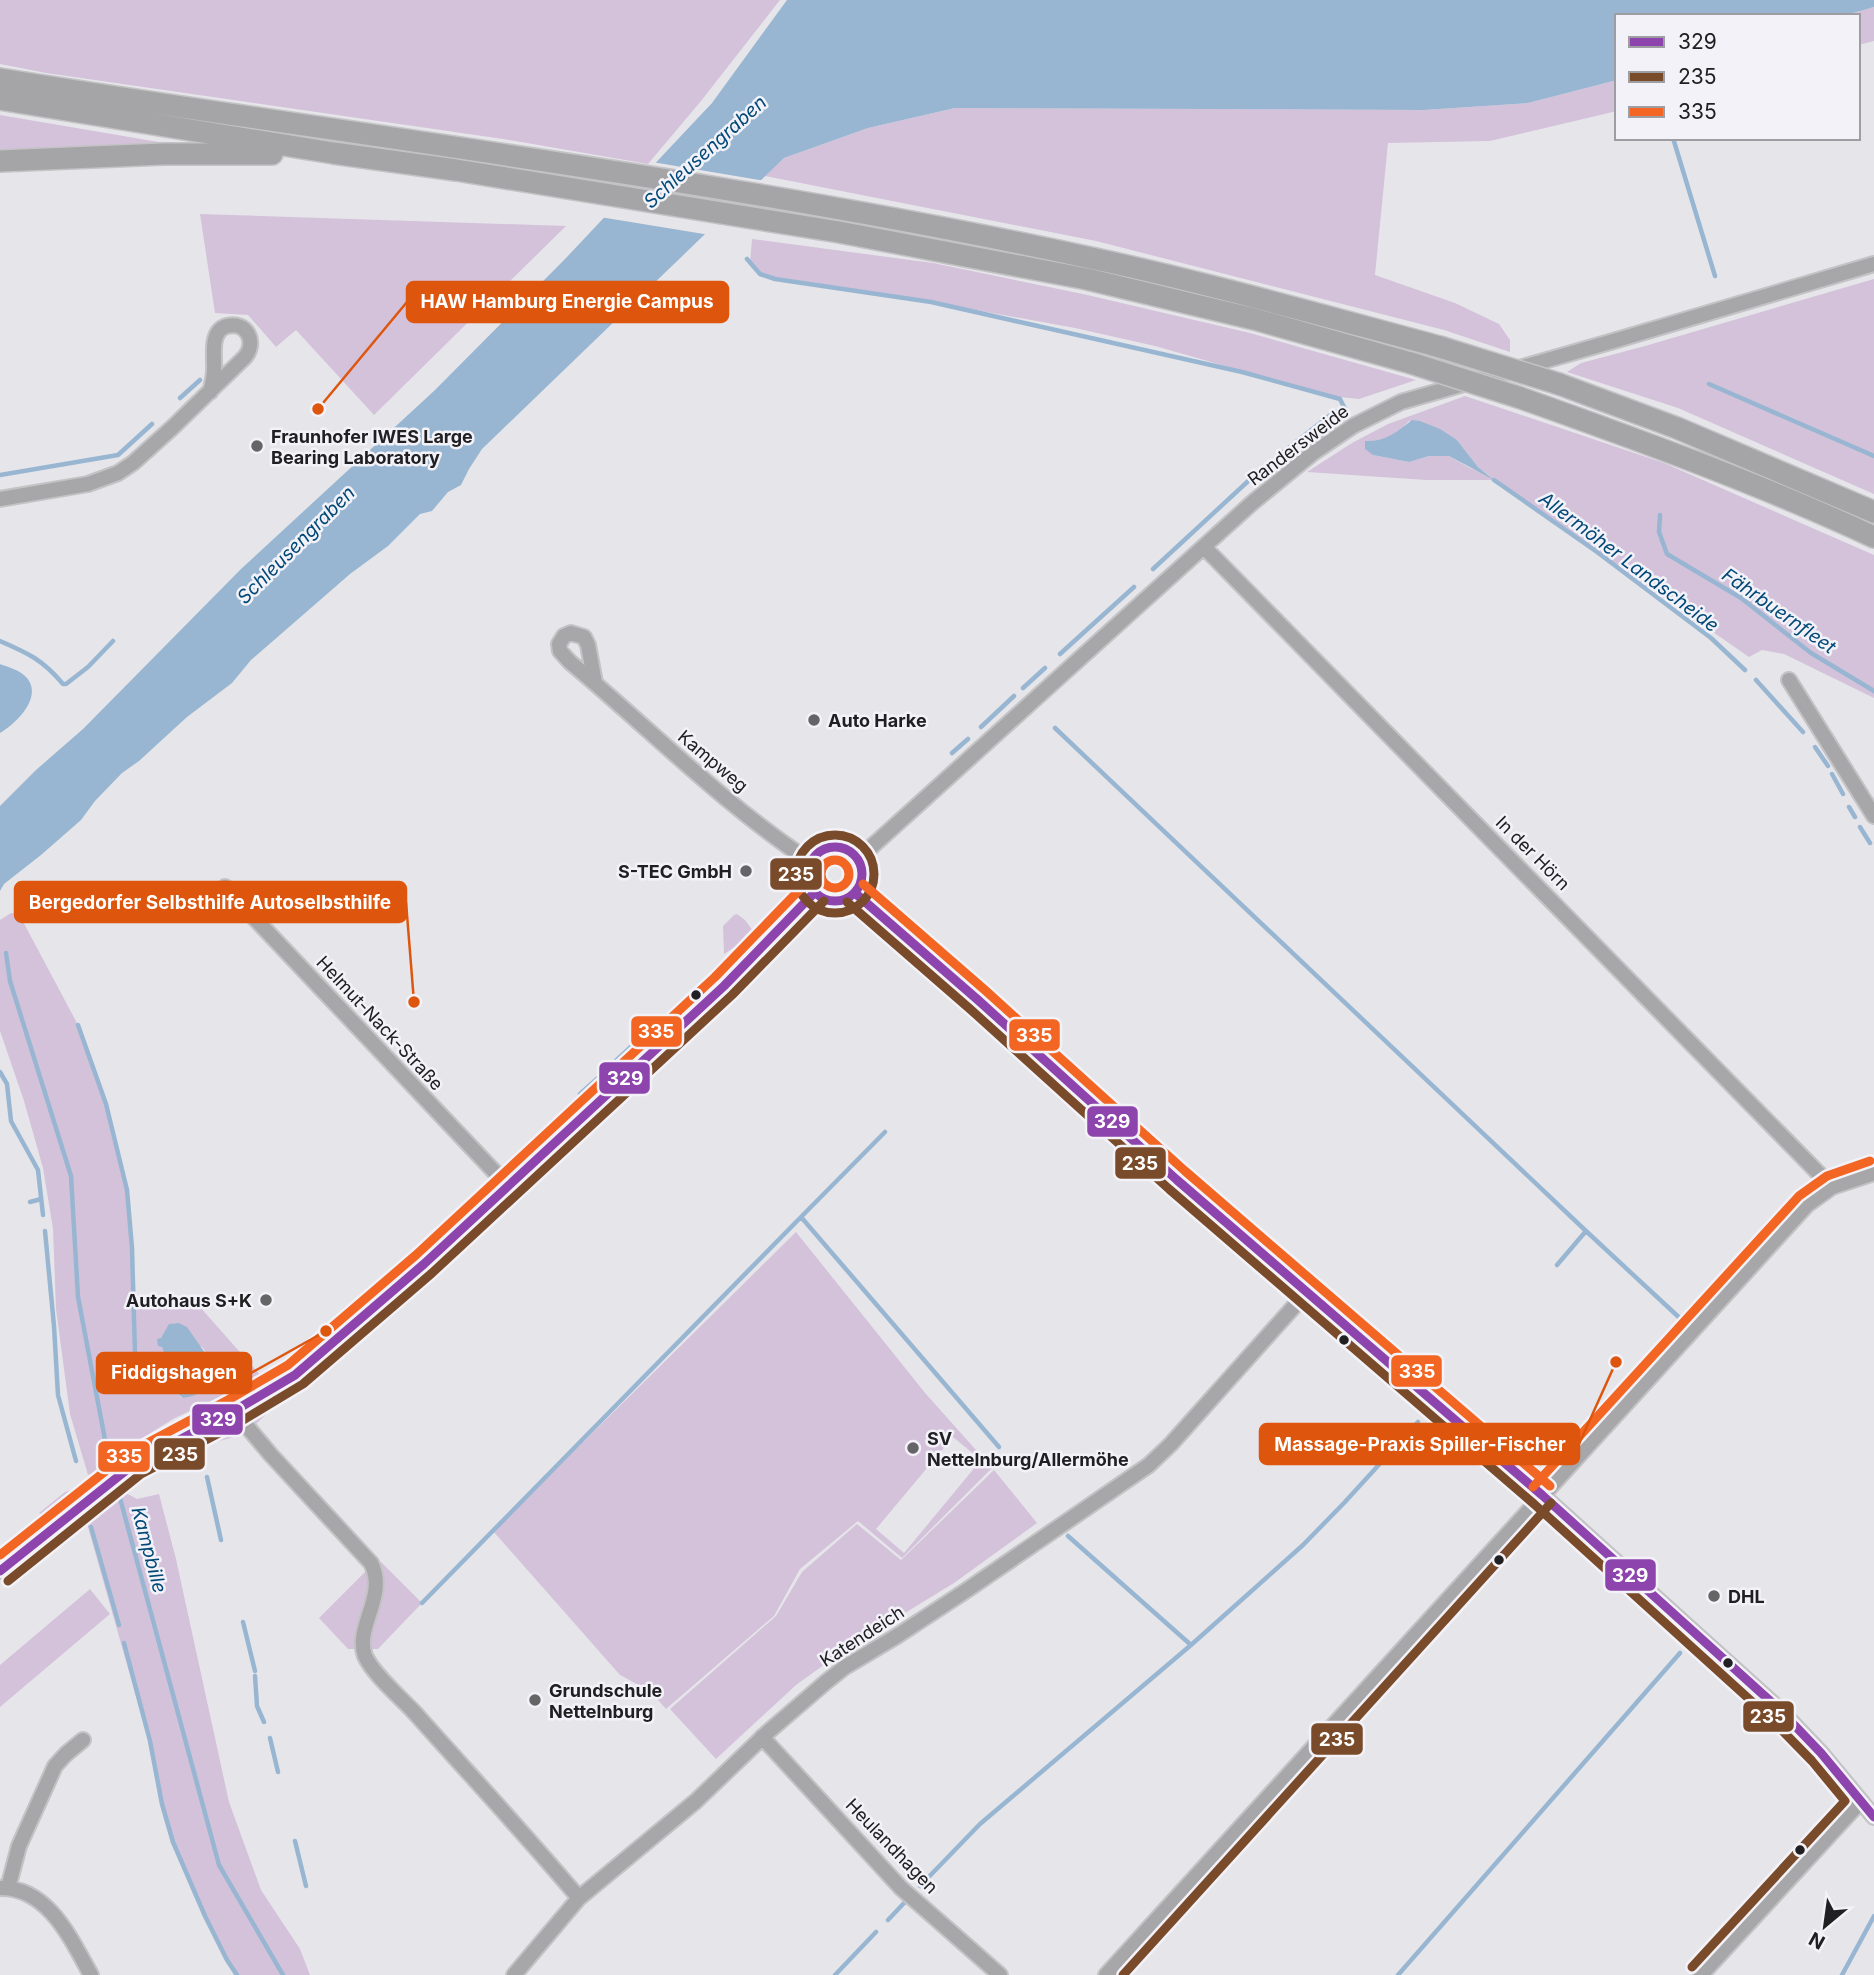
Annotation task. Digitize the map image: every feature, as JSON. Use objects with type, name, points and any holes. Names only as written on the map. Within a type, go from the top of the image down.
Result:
[{"type":"highway","points":[[0,79],[795,201],[1092,258],[1440,347],[1559,384],[1677,428],[1874,512]]},
{"type":"highway","points":[[0,99],[776,222],[1087,279],[1254,319],[1411,363],[1518,397],[1669,450],[1874,537]]},
{"type":"highway","points":[[0,161],[163,154],[333,153]]},
{"type":"street","name":"Randersweide","points":[[858,859],[1252,503],[1313,453],[1353,426],[1401,402],[1874,264]]},
{"type":"street","points":[[0,499],[88,484],[118,473],[133,463],[210,392]]},
{"type":"street","name":"In der Hörn","points":[[1205,548],[1832,1187]]},
{"type":"street","points":[[1790,680],[1874,816]]},
{"type":"street","name":"Kampweg","points":[[595,683],[759,825],[811,862]]},
{"type":"street","points":[[835,847],[852,853],[858,859],[862,877],[855,893],[839,901],[822,897],[815,892],[808,876],[811,862],[819,853],[835,847]]},
{"type":"street","name":"Helmut-Nack-Straße","points":[[225,887],[508,1185]]},
{"type":"street","points":[[0,1571],[134,1464],[295,1375],[421,1267],[738,972],[815,892]]},
{"type":"street","points":[[855,893],[1132,1140],[1542,1495],[1779,1709],[1821,1753],[1874,1817]]},
{"type":"street","points":[[1106,1975],[1807,1205],[1832,1187],[1874,1173]]},
{"type":"street","name":"Katendeich","points":[[514,1975],[579,1898],[682,1813],[762,1737],[845,1667],[967,1590],[1142,1471],[1171,1444],[1307,1292]]},
{"type":"street","points":[[234,1411],[371,1563],[375,1571],[376,1590],[365,1629],[364,1648],[371,1667],[411,1708],[579,1898]]},
{"type":"street","name":"Heulandhagen","points":[[762,1737],[901,1888],[1000,1975]]},
{"type":"street","points":[[83,1740],[55,1766],[19,1846],[4,1888],[37,1898],[62,1924],[91,1975]]},
{"type":"street","points":[[1701,1975],[1861,1801]]},
{"type":"shaded area","points":[[0,0],[780,0],[648,164],[503,139],[46,73],[0,64]]},
{"type":"shaded area","points":[[1874,7],[1874,41],[1860,44],[1860,14],[1850,14]]},
{"type":"shaded area","points":[[1615,81],[1615,111],[1490,141],[1388,143],[1375,275],[1455,303],[1499,324],[1510,340],[1510,352],[1444,330],[1096,241],[765,176],[784,158],[868,128],[955,108],[1424,110],[1528,103]]},
{"type":"shaded area","points":[[0,115],[182,146],[0,153]]},
{"type":"shaded area","points":[[200,214],[566,226],[374,415],[296,330],[276,347],[248,315],[215,313]]},
{"type":"shaded area","points":[[752,239],[933,263],[1083,294],[1250,333],[1416,380],[1359,399],[1329,396],[1155,346],[1075,328],[931,302],[775,279],[760,274],[750,262]]},
{"type":"shaded area","points":[[1874,279],[1874,494],[1678,408],[1567,372],[1581,363]]},
{"type":"shaded area","points":[[1465,396],[1664,463],[1874,555],[1874,698],[1784,654],[1762,650],[1749,657],[1494,480],[1426,480],[1307,472],[1388,424]],"holes":[[[1409,421],[1457,440],[1478,467],[1491,477],[1449,456],[1429,456],[1409,462],[1373,455],[1365,442],[1386,439]]]},
{"type":"shaded area","points":[[11,913],[19,914],[78,1025],[106,1104],[127,1190],[134,1308],[200,1307],[262,1377],[173,1419],[88,1475],[70,1414],[56,1309],[53,1229],[43,1168],[0,1031],[0,920]],"holes":[[[161,1338],[202,1347],[228,1384],[198,1352],[193,1357],[195,1364],[205,1372],[182,1398],[177,1393]]]},
{"type":"shaded area","points":[[737,914],[753,931],[724,954],[723,926]]},
{"type":"shaded area","points":[[796,1232],[926,1394],[992,1468],[902,1558],[858,1521],[800,1569],[774,1616],[666,1709],[650,1691],[620,1675],[493,1531]],"holes":[[[953,1437],[981,1460],[904,1553],[876,1529]]]},
{"type":"shaded area","points":[[287,1389],[291,1390],[255,1425],[251,1421],[252,1411]]},
{"type":"shaded area","points":[[229,1423],[234,1424],[244,1434],[181,1452],[221,1431]]},
{"type":"shaded area","points":[[994,1470],[1037,1523],[954,1583],[846,1649],[796,1685],[716,1759],[670,1709],[776,1616],[802,1572],[857,1524],[901,1560]]},
{"type":"shaded area","points":[[95,1482],[73,1504],[60,1499],[49,1508],[61,1514],[51,1522],[39,1513],[65,1492]]},
{"type":"shaded area","points":[[124,1492],[137,1499],[159,1494],[176,1559],[229,1802],[261,1890],[300,1949],[310,1975],[234,1975],[171,1843],[160,1804],[148,1739],[86,1520]]},
{"type":"shaded area","points":[[378,1559],[422,1603],[378,1649],[348,1649],[319,1618]]},
{"type":"shaded area","points":[[90,1589],[110,1614],[0,1707],[0,1665]]},
{"type":"water","name":"Schleusengraben","points":[[787,0],[1874,0],[1874,7],[1850,14],[1615,14],[1615,81],[1528,103],[1424,110],[955,108],[868,128],[784,158],[482,449],[461,485],[448,492],[432,511],[420,514],[388,546],[350,574],[251,660],[232,683],[187,717],[122,773],[81,820],[4,884],[0,891],[0,806],[83,729],[241,569],[435,390],[566,258],[712,103]]},
{"type":"water","points":[[1412,420],[1440,429],[1457,440],[1478,467],[1494,480],[1449,456],[1429,456],[1409,462],[1373,455],[1365,449],[1365,441],[1385,438]]},
{"type":"water","points":[[0,664],[25,676],[32,692],[21,716],[0,733]]},
{"type":"water","points":[[179,1323],[187,1327],[228,1386],[223,1384],[216,1371],[198,1352],[193,1357],[195,1364],[205,1372],[207,1385],[199,1393],[183,1398],[177,1393],[157,1339],[161,1338],[169,1324]]},
{"type":"pier","points":[[652,162],[766,181],[710,235],[600,217]]},
{"type":"waterway","points":[[1674,140],[1715,276]]},
{"type":"waterway","points":[[747,259],[760,274],[775,279],[931,302],[1242,372],[1340,399],[1347,413]]},
{"type":"waterway","points":[[180,398],[200,380]]},
{"type":"waterway","points":[[1709,384],[1874,456]]},
{"type":"waterway","points":[[1282,453],[1329,416],[1345,408]]},
{"type":"waterway","points":[[0,475],[118,455],[152,424]]},
{"type":"waterway","points":[[1153,569],[1258,472]]},
{"type":"waterway","name":"Allermöher Landscheide","points":[[1494,480],[1597,552],[1711,638],[1745,670]]},
{"type":"waterway","name":"Fährbuernfleet","points":[[1660,515],[1659,532],[1667,554],[1741,598],[1811,653],[1874,691]]},
{"type":"waterway","points":[[1060,654],[1134,587]]},
{"type":"waterway","points":[[0,641],[34,658],[63,684],[88,667],[113,641]]},
{"type":"waterway","points":[[1023,688],[1045,668]]},
{"type":"waterway","name":"Allermöher Landscheide","points":[[1756,680],[1803,732]]},
{"type":"waterway","points":[[981,727],[1014,696]]},
{"type":"waterway","points":[[1055,728],[1684,1322]]},
{"type":"waterway","points":[[952,753],[968,739]]},
{"type":"waterway","name":"Allermöher Landscheide","points":[[1815,747],[1828,766]]},
{"type":"waterway","name":"Allermöher Landscheide","points":[[1832,774],[1843,794]]},
{"type":"waterway","name":"Allermöher Landscheide","points":[[1849,807],[1855,817]]},
{"type":"waterway","name":"Allermöher Landscheide","points":[[1860,827],[1870,843]]},
{"type":"waterway","name":"Kampbille","points":[[6,953],[10,981],[71,1176],[78,1297],[107,1450],[219,1865],[283,1975]]},
{"type":"waterway","points":[[643,1036],[657,1024]]},
{"type":"waterway","points":[[78,1025],[106,1104],[127,1190],[132,1248],[135,1354]]},
{"type":"waterway","points":[[604,1072],[635,1043]]},
{"type":"waterway","points":[[0,1072],[7,1084],[11,1121],[38,1170],[43,1215]]},
{"type":"waterway","points":[[580,1094],[598,1078]]},
{"type":"waterway","points":[[885,1132],[801,1217],[999,1447]]},
{"type":"waterway","points":[[30,1202],[41,1199]]},
{"type":"waterway","points":[[422,1603],[801,1217]]},
{"type":"waterway","points":[[45,1231],[58,1395],[76,1461]]},
{"type":"waterway","points":[[1557,1265],[1586,1231]]},
{"type":"waterway","points":[[920,1886],[980,1824],[1191,1645],[1303,1545],[1418,1422]]},
{"type":"waterway","points":[[207,1477],[221,1540]]},
{"type":"waterway","points":[[91,1527],[119,1625]]},
{"type":"waterway","points":[[1068,1536],[1191,1645]]},
{"type":"waterway","points":[[243,1622],[255,1671]]},
{"type":"waterway","points":[[124,1643],[173,1842],[205,1916],[237,1975]]},
{"type":"waterway","points":[[1398,1975],[1680,1653]]},
{"type":"waterway","points":[[255,1676],[257,1706],[264,1722]]},
{"type":"waterway","points":[[270,1738],[278,1772]]},
{"type":"waterway","points":[[295,1841],[306,1886]]},
{"type":"waterway","points":[[888,1920],[905,1902]]},
{"type":"waterway","points":[[1842,1975],[1874,1916]]},
{"type":"waterway","points":[[835,1975],[876,1932]]},
{"type":"transit line","name":"235","points":[[835,835],[850,838],[863,846],[871,859],[874,874],[871,889],[863,902],[850,910],[835,913],[820,910],[807,902],[799,889],[796,874],[799,859],[807,846],[820,838],[835,835]]},
{"type":"transit line","name":"329","points":[[835,847],[854,855],[862,874],[854,893],[835,901],[816,893],[808,874],[816,855],[835,847]]},
{"type":"transit line","name":"335","points":[[835,860],[845,864],[849,874],[845,884],[835,888],[825,884],[821,874],[825,864],[835,860]]},
{"type":"transit line","name":"335","points":[[0,1555],[127,1454],[288,1365],[416,1255],[715,977],[806,883]]},
{"type":"transit line","name":"335","points":[[863,884],[1185,1171],[1550,1486]]},
{"type":"transit line","name":"329","points":[[0,1571],[134,1464],[295,1375],[424,1264],[724,986],[815,892]]},
{"type":"transit line","name":"329","points":[[855,893],[1177,1180],[1542,1495],[1779,1709],[1821,1753],[1874,1817]]},
{"type":"transit line","name":"235","points":[[8,1581],[141,1474],[240,1422],[303,1384],[432,1273],[732,995],[824,901]]},
{"type":"transit line","name":"235","points":[[847,902],[1169,1189],[1534,1504],[1770,1718],[1812,1761],[1845,1801],[1692,1967]]},
{"type":"transit line","name":"335","points":[[1533,1487],[1799,1196],[1827,1176],[1870,1161]]},
{"type":"transit line","name":"235","points":[[1123,1975],[1551,1503]]},
{"type":"place","name":"HAW Hamburg Energie Campus","points":[[318,409]]},
{"type":"place","name":"Fraunhofer IWES Large Bearing Laboratory","points":[[257,446]]},
{"type":"place","name":"Auto Harke","points":[[814,720]]},
{"type":"place","name":"S-TEC GmbH","points":[[746,871]]},
{"type":"place","name":"Bergedorfer Selbsthilfe Autoselbsthilfe","points":[[414,1002]]},
{"type":"place","name":"Autohaus S+K","points":[[266,1300]]},
{"type":"place","name":"Fiddigshagen","points":[[326,1331]]},
{"type":"place","name":"Massage-Praxis Spiller-Fischer","points":[[1616,1362]]},
{"type":"place","name":"SV Nettelnburg/Allermöhe","points":[[913,1448]]},
{"type":"place","name":"DHL","points":[[1714,1596]]},
{"type":"place","name":"Grundschule Nettelnburg","points":[[535,1700]]}]
